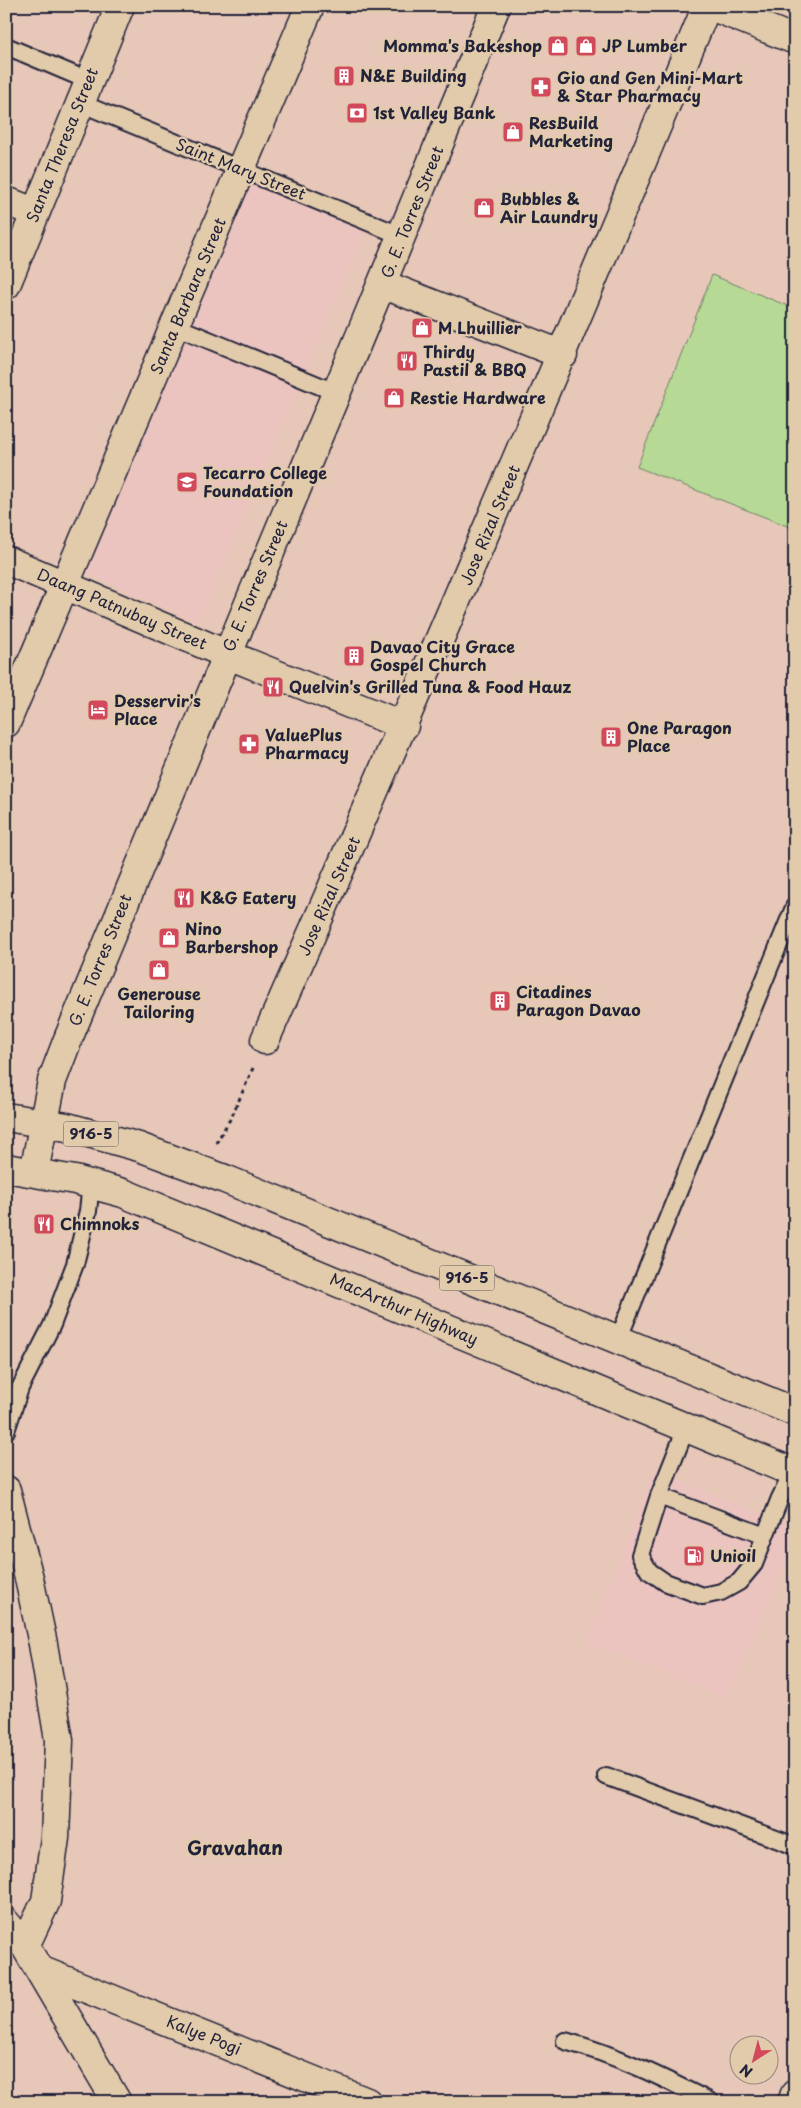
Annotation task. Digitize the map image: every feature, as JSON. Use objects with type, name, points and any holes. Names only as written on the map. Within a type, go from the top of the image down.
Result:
[{"type":"street","name":"Santa Theresa Street","points":[[6,285],[34,212],[120,6]]},
{"type":"street","name":"Santa Barbara Street","points":[[6,722],[310,6]]},
{"type":"street","name":"G. E. Torres Street","points":[[34,1172],[52,1081],[68,1039],[496,6]]},
{"type":"street","name":"Jose Rizal Street","points":[[265,1040],[404,726],[707,6]]},
{"type":"street","points":[[711,6],[795,40]]},
{"type":"street","points":[[6,201],[34,212]]},
{"type":"street","points":[[382,284],[562,354]]},
{"type":"street","name":"Daang Patnubay Street","points":[[6,560],[226,654],[404,726]]},
{"type":"street","name":"916-5","points":[[6,1117],[43,1122],[139,1147],[225,1179],[795,1412]]},
{"type":"street","name":"MacArthur Highway","points":[[6,1168],[91,1184],[123,1193],[794,1472]]},
{"type":"street","points":[[6,1490],[29,1578],[43,1644],[59,1740],[56,1838],[46,1901],[25,1946]]},
{"type":"street","points":[[6,1923],[25,1946],[40,1970],[117,2102]]},
{"type":"street","name":"Kalye Pogi","points":[[40,1970],[367,2102]]},
{"type":"street","points":[[792,2102],[795,2094]]},
{"type":"lane","name":"Saint Mary Street","points":[[6,46],[84,92],[241,169],[402,236]]},
{"type":"lane","points":[[175,326],[337,393]]},
{"type":"lane","points":[[618,1340],[795,905]]},
{"type":"lane","points":[[6,1431],[20,1388],[52,1325],[75,1264],[88,1211],[91,1184]]},
{"type":"lane","points":[[686,1428],[640,1555],[648,1571],[665,1582],[681,1589],[703,1596],[721,1592],[739,1582],[754,1564],[794,1472]]},
{"type":"lane","points":[[660,1496],[765,1536]]},
{"type":"lane","points":[[606,1776],[795,1846]]},
{"type":"lane","points":[[565,2041],[598,2050],[621,2059],[711,2102]]},
{"type":"path","points":[[213,1150],[232,1116],[265,1040]]},
{"type":"shaded area","name":"Tecarro College Foundation","points":[[246,175],[367,227],[199,622],[78,570]]},
{"type":"shaded area","points":[[654,1470],[795,1527],[795,1541],[728,1699],[586,1643]]},
{"type":"green space","points":[[712,275],[795,309],[795,529],[637,467]]},
{"type":"place","name":"Momma's Bakeshop","points":[[558,46]]},
{"type":"place","name":"JP Lumber","points":[[586,46]]},
{"type":"place","name":"N&E Building","points":[[344,76]]},
{"type":"place","name":"Gio and Gen Mini-Mart & Star Pharmacy","points":[[541,87]]},
{"type":"place","name":"1st Valley Bank","points":[[357,113]]},
{"type":"place","name":"ResBuild Marketing","points":[[513,132]]},
{"type":"place","name":"Bubbles & Air Laundry","points":[[484,208]]},
{"type":"place","name":"M Lhuillier","points":[[422,328]]},
{"type":"place","name":"Thirdy Pastil & BBQ","points":[[407,361]]},
{"type":"place","name":"Restie Hardware","points":[[394,398]]},
{"type":"place","name":"Tecarro College Foundation","points":[[187,482]]},
{"type":"place","name":"Davao City Grace Gospel Church","points":[[354,656]]},
{"type":"place","name":"Quelvin's Grilled Tuna & Food Hauz","points":[[273,687]]},
{"type":"place","name":"Desservir's Place","points":[[98,710]]},
{"type":"place","name":"One Paragon Place","points":[[611,737]]},
{"type":"place","name":"ValuePlus Pharmacy","points":[[249,744]]},
{"type":"place","name":"K&G Eatery","points":[[184,898]]},
{"type":"place","name":"Nino Barbershop","points":[[169,938]]},
{"type":"place","name":"Generouse Tailoring","points":[[159,970]]},
{"type":"place","name":"Citadines Paragon Davao","points":[[500,1001]]},
{"type":"place","name":"Chimnoks","points":[[44,1224]]},
{"type":"place","name":"Unioil","points":[[694,1556]]},
{"type":"district","name":"Gravahan","points":[[235,1848]]}]
